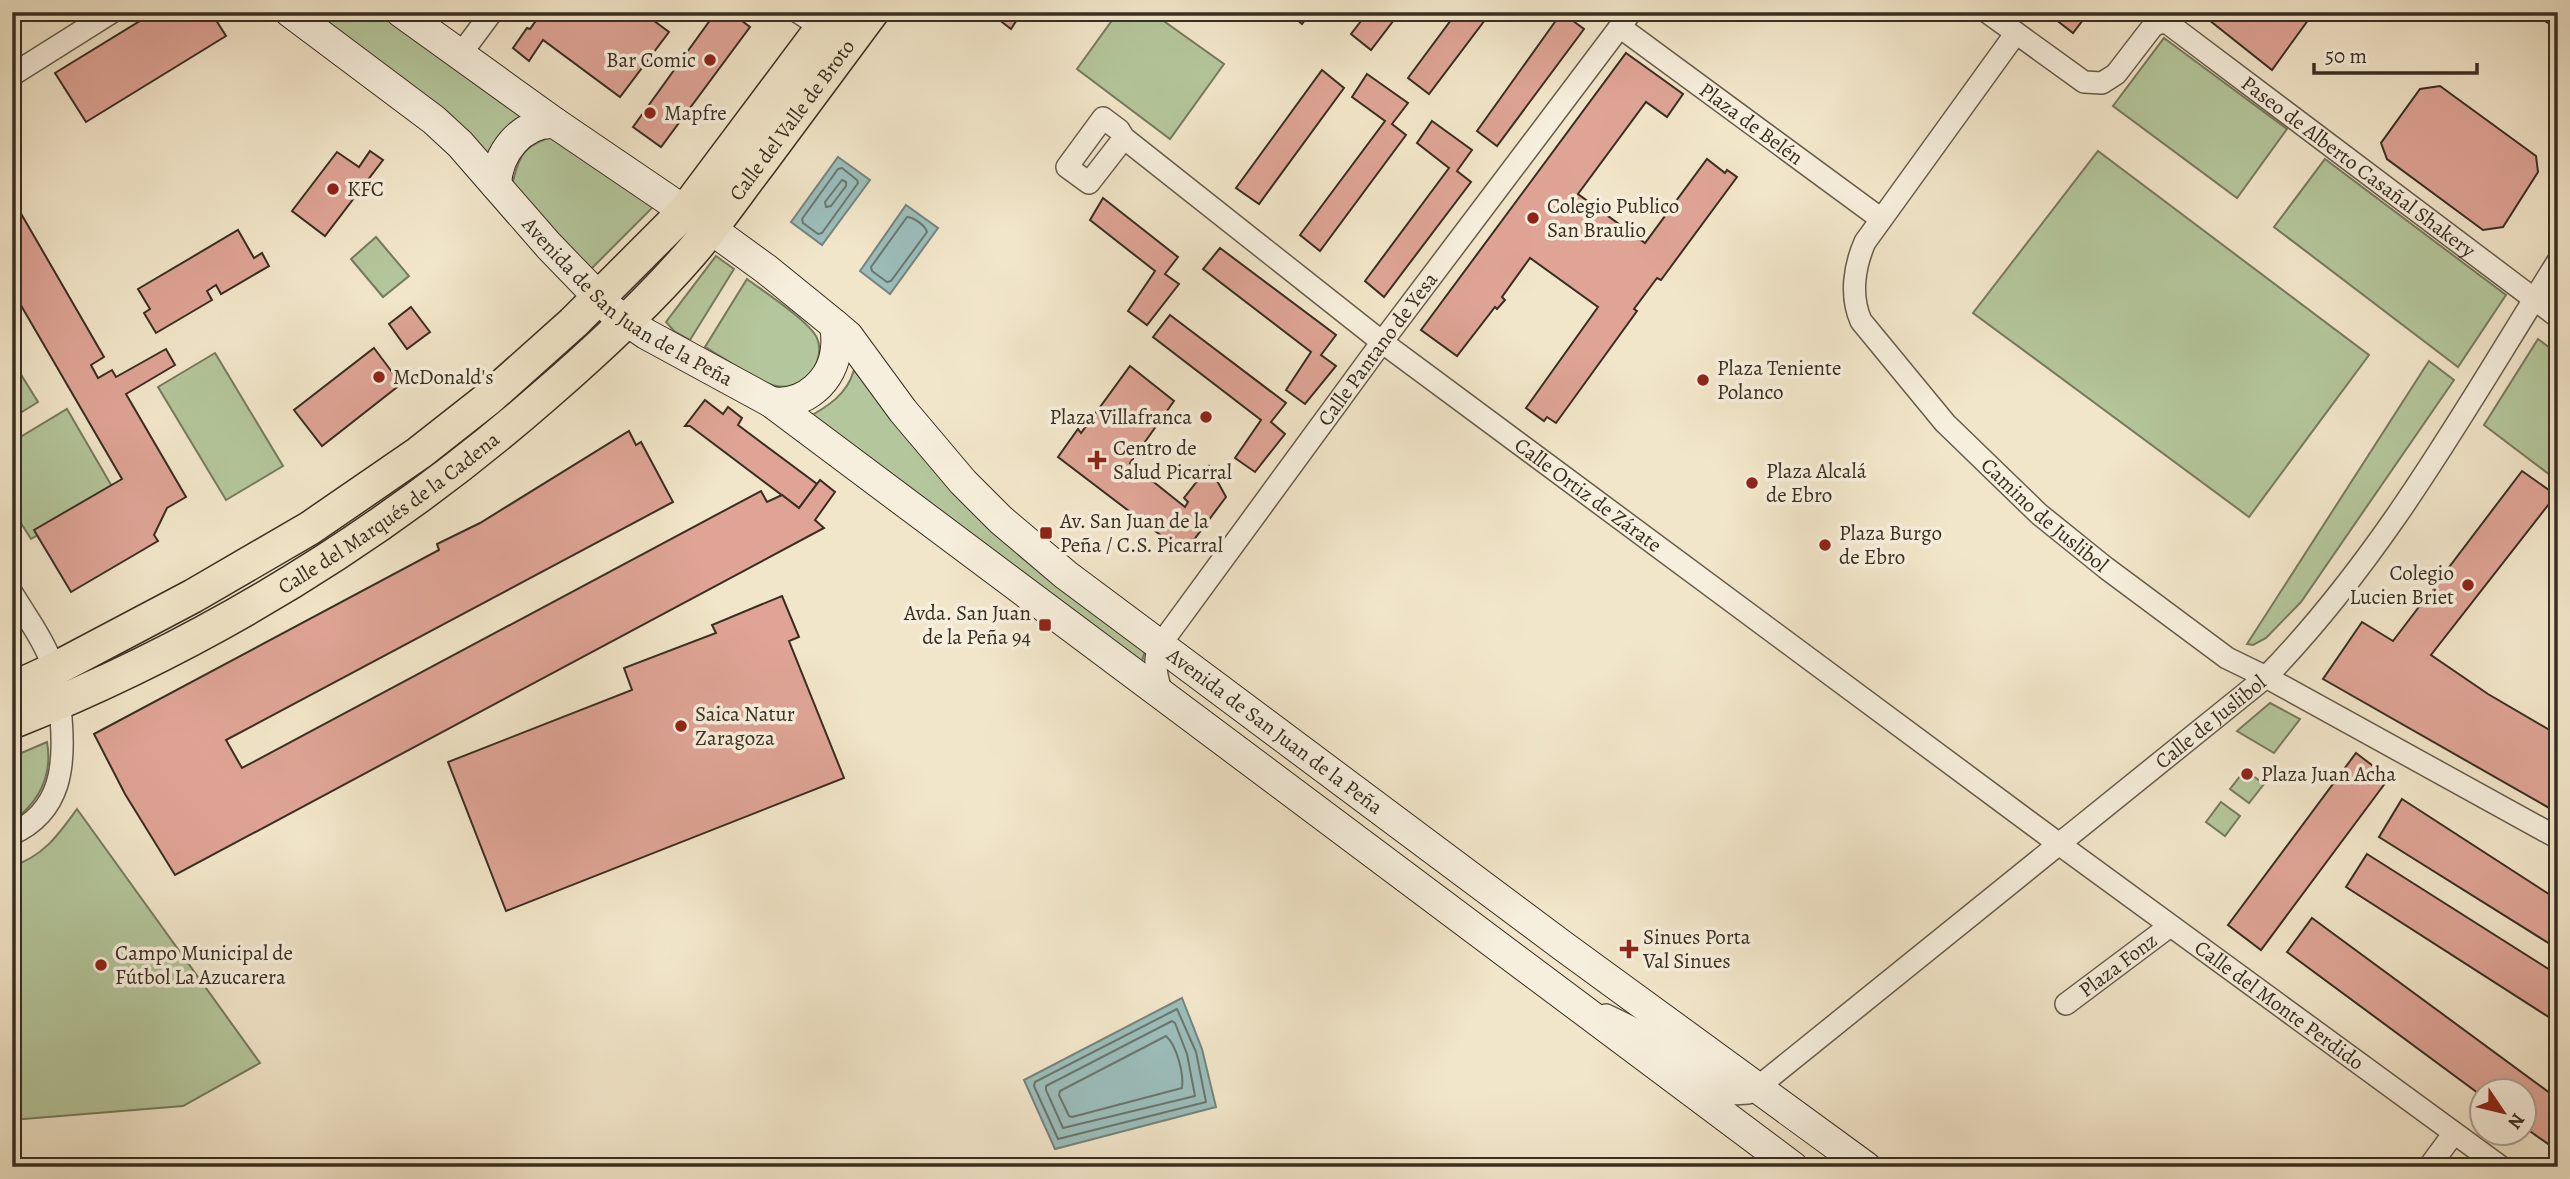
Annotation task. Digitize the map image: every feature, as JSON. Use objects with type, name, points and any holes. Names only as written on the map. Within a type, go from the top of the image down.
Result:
[{"type":"main road","name":"Avenida de San Juan de la Peña","points":[[290,12],[434,120],[476,160],[598,299],[626,321],[771,402],[1793,1167]]},
{"type":"main road","name":"Avenida de San Juan de la Peña","points":[[401,12],[766,269],[848,336],[941,457],[991,510],[1066,575],[1563,946],[1866,1167]]},
{"type":"main road","name":"Calle del Valle de Broto","points":[[698,220],[872,12]]},
{"type":"main road","name":"Calle del Valle de Broto","points":[[698,220],[818,18]]},
{"type":"main road","points":[[496,185],[499,164],[516,138],[536,124],[555,123]]},
{"type":"main road","name":"Calle del Marqués de la Cadena","points":[[12,689],[193,596],[355,498],[419,453],[489,398],[598,299],[698,220]]},
{"type":"main road","name":"Calle del Marqués de la Cadena","points":[[12,722],[60,703],[244,610],[313,570],[380,526],[509,427],[626,321],[675,271],[698,220]]},
{"type":"main road","points":[[771,402],[796,402],[820,384],[832,366],[836,349],[835,325]]},
{"type":"street","points":[[12,75],[112,12]]},
{"type":"street","points":[[460,55],[492,12]]},
{"type":"street","points":[[1987,12],[2016,33]]},
{"type":"street","name":"Plaza de Belén","points":[[1626,19],[1881,219]]},
{"type":"street","name":"Calle Pantano de Yesa","points":[[1160,645],[1382,342],[1626,19]]},
{"type":"street","name":"Paseo de Alberto Casañal Shakery","points":[[2016,33],[2068,72],[2084,82],[2094,84],[2110,80],[2157,23],[2169,23],[2558,317]]},
{"type":"street","name":"Camino de Juslibol","points":[[2016,33],[1861,250],[1854,292],[1856,310],[1861,321],[1945,423],[2039,514],[2089,555],[2227,658],[2558,838]]},
{"type":"street","name":"Calle Ortiz de Zárate","points":[[1124,138],[1382,342],[2059,844]]},
{"type":"street","name":"Calle de Juslibol","points":[[1758,1087],[2266,677],[2329,608],[2391,524],[2558,261]]},
{"type":"street","points":[[12,593],[48,654],[60,703],[64,755],[59,782],[40,812],[21,830],[12,834]]},
{"type":"street","points":[[1160,645],[1156,663],[1163,696]]},
{"type":"street","name":"Calle del Monte Perdido","points":[[2059,844],[2501,1167]]},
{"type":"street","name":"Plaza Fonz","points":[[2066,1004],[2170,926]]},
{"type":"street","name":"Avenida de San Juan de la Peña","points":[[1557,991],[1633,1028],[1732,1094],[1748,1093],[1758,1087]]},
{"type":"street","points":[[2429,1167],[2454,1133]]},
{"type":"green space","points":[[313,12],[380,12],[531,115],[491,162]]},
{"type":"green space","points":[[1118,12],[1151,12],[1224,64],[1170,139],[1077,69]]},
{"type":"green space","points":[[2164,38],[2287,129],[2237,198],[2113,106]]},
{"type":"green space","points":[[557,135],[656,204],[589,271],[512,186],[517,165],[525,152],[537,142]]},
{"type":"green space","points":[[2098,151],[2369,355],[2249,517],[1973,313]]},
{"type":"green space","points":[[2325,159],[2506,295],[2458,367],[2274,227]]},
{"type":"green space","points":[[376,237],[409,276],[383,297],[351,259]]},
{"type":"green space","points":[[716,256],[734,269],[690,340],[674,331],[666,322]]},
{"type":"green space","points":[[747,279],[796,315],[817,338],[817,362],[810,374],[799,383],[785,387],[768,384],[705,347]]},
{"type":"green space","points":[[2538,339],[2558,354],[2558,481],[2484,425]]},
{"type":"green space","points":[[215,353],[283,466],[226,500],[158,387]]},
{"type":"green space","points":[[12,360],[38,402],[12,418]]},
{"type":"green space","points":[[2429,361],[2454,380],[2301,602],[2266,638],[2253,645],[2247,644]]},
{"type":"green space","points":[[854,370],[909,436],[1146,648],[1139,671],[805,419],[828,405],[841,393]]},
{"type":"green space","points":[[67,409],[114,490],[31,539],[12,509],[12,442]]},
{"type":"green space","points":[[2270,703],[2300,719],[2274,753],[2237,731]]},
{"type":"green space","points":[[47,742],[48,766],[42,787],[30,806],[12,822],[12,757]]},
{"type":"green space","points":[[2245,770],[2264,784],[2249,803],[2230,789]]},
{"type":"green space","points":[[2221,802],[2240,816],[2225,836],[2206,822]]},
{"type":"green space","name":"Campo Municipal de Fútbol La Azucarera","points":[[77,809],[260,1063],[183,1106],[12,1120],[12,866],[41,851],[57,836]]},
{"type":"water","points":[[838,157],[870,180],[822,245],[791,222]]},
{"type":"water","points":[[906,205],[938,228],[890,294],[860,271]]},
{"type":"water","points":[[1182,998],[1202,1049],[1216,1107],[1055,1149],[1024,1080]]},
{"type":"building","points":[[161,12],[173,12],[175,16],[181,12],[192,12],[197,20],[211,12],[226,36],[86,122],[55,73],[140,21]]},
{"type":"building","points":[[542,12],[642,12],[669,32],[620,97],[543,40],[529,61],[513,48]]},
{"type":"building","points":[[716,12],[730,12],[750,27],[661,147],[633,127]]},
{"type":"building","points":[[989,12],[1022,12],[1011,29]]},
{"type":"building","points":[[1288,12],[1311,12],[1302,24]]},
{"type":"building","points":[[1368,12],[1400,12],[1371,50],[1351,34]]},
{"type":"building","points":[[1457,12],[1491,12],[1429,94],[1408,78]]},
{"type":"building","points":[[1548,12],[1568,12],[1565,15],[1584,29],[1497,146],[1477,131],[1557,19]]},
{"type":"building","points":[[2046,12],[2089,12],[2073,33]]},
{"type":"building","points":[[2199,12],[2314,12],[2272,70]]},
{"type":"building","points":[[2530,12],[2558,12],[2558,29]]},
{"type":"building","points":[[1626,53],[1683,94],[1667,117],[1646,102],[1578,194],[1645,243],[1707,159],[1725,173],[1727,170],[1737,177],[1661,280],[1657,278],[1634,309],[1637,311],[1556,423],[1547,417],[1544,421],[1526,408],[1598,307],[1530,258],[1502,297],[1505,300],[1497,309],[1495,307],[1457,356],[1421,330]]},
{"type":"building","points":[[1322,70],[1344,88],[1259,204],[1236,188]]},
{"type":"building","points":[[1367,74],[1408,103],[1392,124],[1406,135],[1320,251],[1300,235],[1385,121],[1352,97]]},
{"type":"building","points":[[2440,86],[2536,156],[2538,172],[2503,227],[2483,230],[2387,159],[2381,143],[2420,89]]},
{"type":"building","points":[[1432,121],[1472,150],[1457,171],[1471,182],[1384,297],[1365,281],[1449,168],[1417,143]]},
{"type":"building","points":[[370,151],[383,160],[325,236],[292,211],[337,152],[359,167]]},
{"type":"building","points":[[12,198],[104,357],[91,365],[98,378],[112,370],[116,377],[166,349],[175,365],[126,394],[186,497],[167,508],[154,535],[158,541],[71,592],[34,530],[122,479],[12,290]]},
{"type":"building","points":[[1103,198],[1178,257],[1165,274],[1179,284],[1147,325],[1128,311],[1155,271],[1090,220]]},
{"type":"building","points":[[238,230],[254,258],[262,253],[269,266],[221,294],[216,285],[207,291],[212,300],[156,333],[144,313],[150,309],[138,289]]},
{"type":"building","points":[[1220,248],[1336,335],[1321,355],[1336,366],[1305,404],[1286,390],[1311,352],[1203,269]]},
{"type":"building","points":[[411,307],[430,332],[407,349],[389,324]]},
{"type":"building","points":[[1170,315],[1286,403],[1271,422],[1285,434],[1255,472],[1235,458],[1261,420],[1153,337]]},
{"type":"building","points":[[374,348],[401,384],[322,446],[294,410]]},
{"type":"building","name":"Centro de Salud Picarral","points":[[1130,366],[1174,401],[1130,463],[1185,507],[1188,502],[1184,498],[1209,466],[1226,497],[1184,553],[1058,457],[1078,429],[1081,433]]},
{"type":"building","points":[[705,400],[723,414],[728,407],[742,418],[738,425],[817,484],[799,508],[690,426],[685,426]]},
{"type":"building","points":[[629,431],[636,445],[641,442],[673,502],[226,740],[242,768],[761,491],[767,502],[782,495],[799,508],[820,480],[835,492],[815,520],[824,528],[175,875],[125,794],[94,734],[439,550],[437,544],[480,523]]},
{"type":"building","points":[[2522,471],[2556,495],[2431,655],[2488,694],[2558,735],[2558,813],[2323,679],[2362,622],[2393,641]]},
{"type":"building","name":"Saica Natur Zaragoza","points":[[782,596],[799,637],[789,641],[844,778],[506,911],[448,762],[632,690],[624,668],[716,633],[712,625]]},
{"type":"building","points":[[2356,753],[2389,778],[2261,950],[2228,925]]},
{"type":"building","points":[[2402,799],[2558,900],[2558,949],[2379,837]]},
{"type":"building","points":[[2367,854],[2558,975],[2558,1023],[2346,887]]},
{"type":"building","points":[[2312,918],[2529,1078],[2468,1078],[2468,1086],[2287,952]]},
{"type":"building","points":[[2538,1084],[2558,1099],[2558,1151],[2538,1137]]},
{"type":"place","name":"Bar Comic","points":[[710,60]]},
{"type":"place","name":"Mapfre","points":[[650,113]]},
{"type":"place","name":"KFC","points":[[333,189]]},
{"type":"place","name":"Colegio Publico San Braulio","points":[[1533,218]]},
{"type":"place","name":"McDonald's","points":[[379,377]]},
{"type":"place","name":"Plaza Teniente Polanco","points":[[1703,380]]},
{"type":"place","name":"Plaza Villafranca","points":[[1206,417]]},
{"type":"place","name":"Centro de Salud Picarral","points":[[1097,460]]},
{"type":"place","name":"Plaza Alcalá de Ebro","points":[[1752,483]]},
{"type":"place","name":"Av. San Juan de la Peña / C.S. Picarral","points":[[1046,533]]},
{"type":"place","name":"Plaza Burgo de Ebro","points":[[1825,545]]},
{"type":"place","name":"Colegio Lucien Briet","points":[[2468,585]]},
{"type":"place","name":"Avda. San Juan de la Peña 94","points":[[1045,625]]},
{"type":"place","name":"Saica Natur Zaragoza","points":[[681,726]]},
{"type":"place","name":"Plaza Juan Acha","points":[[2247,774]]},
{"type":"place","name":"Sinues Porta Val Sinues","points":[[1629,949]]},
{"type":"place","name":"Campo Municipal de Fútbol La Azucarera","points":[[101,965]]}]
